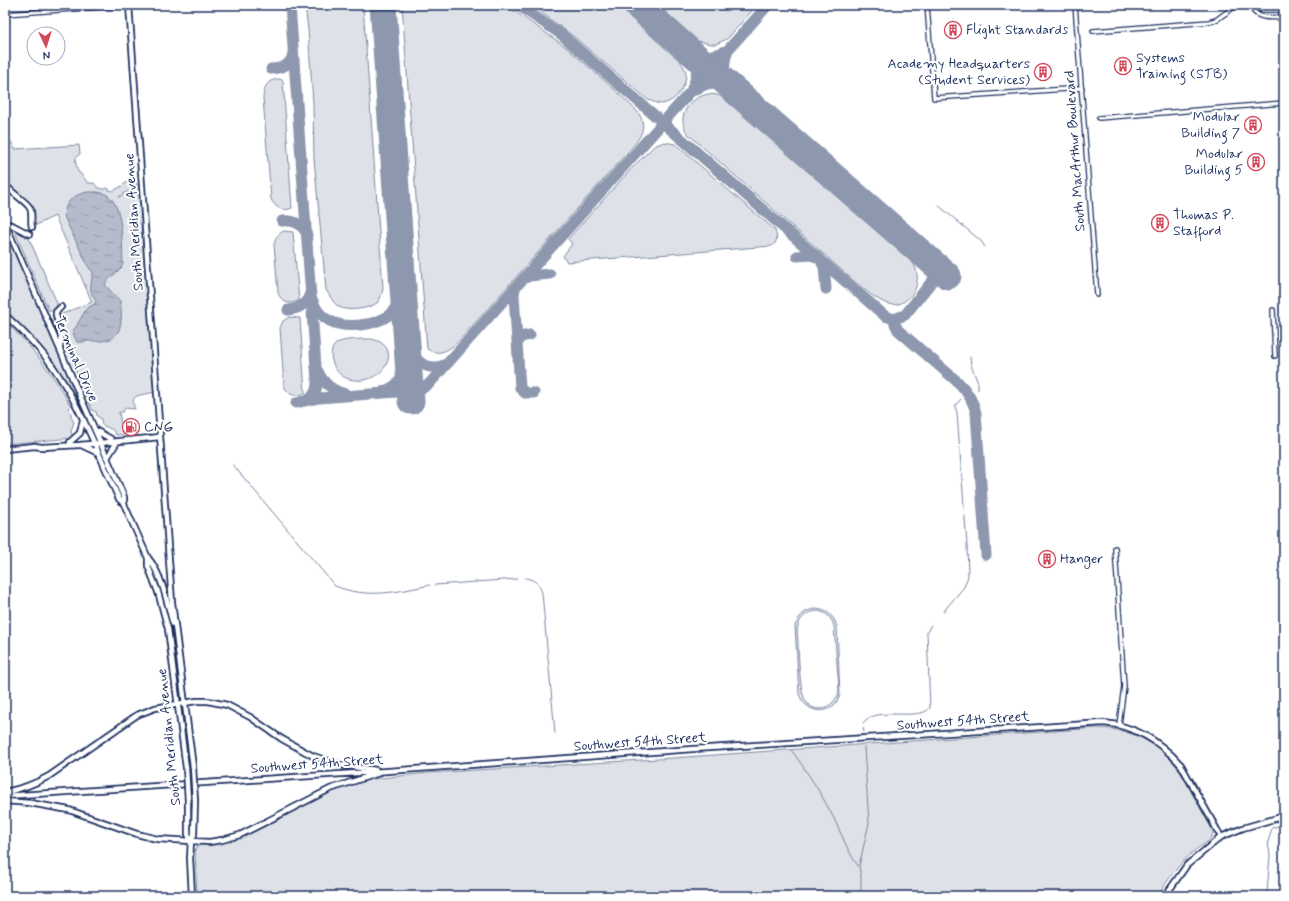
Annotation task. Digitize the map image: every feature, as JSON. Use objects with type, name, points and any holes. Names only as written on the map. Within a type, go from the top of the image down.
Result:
[{"type":"main road","name":"South Meridian Avenue","points":[[129,5],[173,607],[186,702],[196,801],[194,835],[191,841],[190,858],[192,896]]},
{"type":"main road","points":[[5,184],[14,195],[31,210],[32,227]]},
{"type":"main road","points":[[5,223],[29,234]]},
{"type":"main road","name":"Terminal Drive","points":[[5,223],[124,497],[124,504]]},
{"type":"main road","points":[[60,350],[61,336],[56,312],[62,307]]},
{"type":"main road","name":"Terminal Drive","points":[[5,315],[49,362],[66,388],[83,420],[119,499],[124,504],[148,558],[153,564],[159,579],[177,641]]},
{"type":"main road","points":[[70,442],[80,433],[83,420]]},
{"type":"main road","points":[[95,430],[111,439]]},
{"type":"main road","points":[[5,449],[42,444],[70,442],[117,442],[131,439],[160,437]]},
{"type":"main road","points":[[100,442],[111,439],[131,439]]},
{"type":"main road","points":[[34,446],[80,445],[93,442]]},
{"type":"main road","points":[[107,458],[117,442]]},
{"type":"main road","points":[[80,445],[98,453]]},
{"type":"main road","name":"Terminal Drive","points":[[148,558],[148,566],[158,592],[168,629]]},
{"type":"main road","name":"South Meridian Avenue","points":[[168,629],[186,768],[188,834],[191,841]]},
{"type":"main road","points":[[5,794],[38,783],[137,715],[155,708],[186,702],[208,701],[227,705],[250,716],[298,748],[327,761],[347,766],[388,771]]},
{"type":"main road","name":"Southwest 54th Street","points":[[5,794],[388,771],[677,750],[1104,723],[1119,724],[1144,733],[1173,755],[1181,764],[1221,837]]},
{"type":"main road","points":[[5,800],[69,810],[147,837],[157,839],[191,841],[222,840],[240,836],[330,789],[388,771]]},
{"type":"main road","points":[[1165,896],[1187,865],[1221,837],[1243,828],[1284,816]]},
{"type":"street","points":[[5,14],[129,5]]},
{"type":"street","points":[[927,5],[934,98],[1082,88]]},
{"type":"street","name":"South MacArthur Boulevard","points":[[1075,5],[1097,295]]},
{"type":"street","points":[[1094,31],[1209,22],[1216,20],[1237,5]]},
{"type":"street","points":[[1250,5],[1254,13],[1260,17],[1267,18],[1283,17],[1281,5]]},
{"type":"street","points":[[1254,5],[1262,10],[1283,10]]},
{"type":"street","points":[[1099,118],[1284,103]]},
{"type":"street","points":[[1273,310],[1275,356]]},
{"type":"street","points":[[1115,548],[1124,686],[1119,724]]},
{"type":"shaded area","points":[[305,5],[363,5],[383,288],[378,302],[365,308],[343,309],[333,301],[326,290],[314,159],[313,103]]},
{"type":"shaded area","points":[[402,5],[506,5],[566,47],[636,110],[641,117],[643,124],[642,131],[635,144],[620,161],[459,341],[447,350],[441,352],[434,352],[427,349]]},
{"type":"shaded area","points":[[531,5],[616,5],[680,61],[686,72],[686,77],[682,88],[671,101],[666,103],[659,104],[648,100],[573,36]]},
{"type":"shaded area","points":[[658,5],[757,5],[727,39],[716,44],[711,44],[698,41]]},
{"type":"shaded area","points":[[280,79],[283,81],[292,208],[285,210],[277,207],[271,199],[263,98],[264,90],[267,84],[272,80]]},
{"type":"shaded area","points":[[708,94],[718,95],[723,98],[914,264],[917,282],[914,291],[908,299],[899,304],[889,304],[880,300],[855,282],[688,134],[684,128],[683,121],[686,109],[695,100]]},
{"type":"shaded area","points":[[5,131],[15,149],[79,145],[80,154],[76,158],[76,165],[78,172],[88,183],[94,183],[97,187],[103,189],[108,188],[109,190],[113,191],[129,180],[134,180],[139,188],[154,392],[135,397],[133,404],[135,409],[125,408],[123,412],[119,412],[122,431],[137,431],[137,434],[116,435],[113,430],[102,425],[101,419],[97,416],[96,412],[92,410],[64,342],[57,316],[92,302],[55,216],[34,226],[32,207],[12,190],[5,179]]},
{"type":"shaded area","points":[[664,142],[675,144],[775,230],[777,237],[775,243],[772,246],[567,262],[563,256],[572,244],[568,239],[630,170],[654,146]]},
{"type":"shaded area","points":[[5,227],[81,404],[80,405],[45,354],[5,312]]},
{"type":"shaded area","points":[[15,230],[26,233],[28,236],[57,303],[56,307],[49,311],[15,232]]},
{"type":"shaded area","points":[[283,231],[293,232],[299,301],[291,303],[285,302],[278,293],[274,244],[277,236]]},
{"type":"shaded area","points":[[289,317],[300,318],[305,393],[302,395],[293,395],[288,392],[284,386],[280,328],[283,321]]},
{"type":"shaded area","points":[[5,321],[41,360],[70,405],[69,410],[74,422],[71,431],[73,438],[5,444]]},
{"type":"shaded area","points":[[371,339],[381,343],[387,349],[388,357],[386,365],[381,372],[362,380],[349,379],[339,374],[331,358],[333,347],[337,343],[348,340]]},
{"type":"shaded area","points":[[814,609],[822,610],[832,616],[837,627],[840,695],[837,702],[832,707],[820,711],[807,706],[802,701],[799,694],[795,626],[802,614]],"holes":[[[818,611],[826,614],[832,620],[834,626],[839,690],[838,695],[831,704],[821,709],[816,709],[811,707],[804,698],[800,679],[797,630],[799,622],[804,616]]]},
{"type":"shaded area","points":[[1096,728],[1119,730],[1130,733],[1151,743],[1161,750],[1180,771],[1213,832],[1209,841],[1194,851],[1179,866],[1158,896],[385,896],[375,893],[324,896],[197,896],[195,850],[197,847],[202,844],[222,842],[242,836],[329,791],[364,780],[428,773],[658,759]]},
{"type":"water","points":[[88,192],[100,192],[107,195],[113,200],[117,207],[121,226],[123,264],[121,268],[105,283],[120,301],[121,320],[119,330],[112,339],[77,342],[72,331],[76,327],[86,309],[96,303],[91,289],[93,272],[89,268],[65,219],[65,208],[74,197]]},
{"type":"waterway","points":[[119,197],[128,191]]},
{"type":"waterway","points":[[938,205],[981,241],[985,247]]},
{"type":"waterway","points":[[970,357],[971,365],[978,383],[978,390]]},
{"type":"waterway","points":[[943,612],[964,587],[968,576],[957,413],[955,406],[961,399]]},
{"type":"waterway","points":[[233,465],[335,586],[359,592],[382,593],[430,585]]},
{"type":"waterway","points":[[525,578],[536,582],[542,593],[555,733]]},
{"type":"waterway","points":[[435,585],[517,579]]},
{"type":"waterway","points":[[863,723],[869,718],[877,715],[917,714],[930,708],[927,632],[931,625]]},
{"type":"waterway","points":[[863,728],[864,732]]},
{"type":"waterway","points":[[861,896],[861,877],[859,866],[869,823],[864,747]]},
{"type":"waterway","points":[[792,751],[821,795],[858,866]]},
{"type":"waterway","points":[[1265,896],[1267,893],[1270,855],[1268,842],[1272,828],[1284,824]]},
{"type":"taxiway","points":[[290,5],[317,381],[315,392],[308,400]]},
{"type":"taxiway","points":[[518,5],[562,35],[885,316],[894,319],[905,315],[941,270]]},
{"type":"taxiway","points":[[296,403],[319,398],[410,391],[423,388],[429,384],[768,5]]},
{"type":"taxiway","points":[[685,47],[695,61],[696,66],[696,76],[692,88]]},
{"type":"taxiway","points":[[687,48],[706,56],[715,55],[725,51]]},
{"type":"taxiway","points":[[728,51],[725,61],[725,71],[728,80],[734,88]]},
{"type":"taxiway","points":[[271,69],[283,67],[289,63],[293,52]]},
{"type":"taxiway","points":[[695,90],[708,84],[718,83],[723,84],[740,94]]},
{"type":"taxiway","points":[[282,221],[297,223],[303,228],[307,235]]},
{"type":"taxiway","points":[[797,256],[811,255],[816,257]]},
{"type":"taxiway","points":[[821,261],[824,267],[826,289]]},
{"type":"taxiway","points":[[313,301],[322,315],[330,321],[338,324],[356,325],[375,322],[390,314],[395,308],[401,291],[402,272]]},
{"type":"taxiway","points":[[525,278],[529,276],[550,274]]},
{"type":"taxiway","points":[[515,288],[514,295],[520,388],[525,393],[534,393]]},
{"type":"taxiway","points":[[288,310],[305,303],[310,293]]},
{"type":"taxiway","points":[[894,319],[898,330],[959,383],[972,400],[976,413],[986,555]]},
{"type":"taxiway","points":[[517,344],[520,337],[530,335]]},
{"type":"taxiway","points":[[407,342],[413,355],[422,364],[434,367],[448,363]]},
{"type":"taxiway","points":[[384,391],[390,389],[401,379],[406,369],[408,358]]},
{"type":"taxiway","points":[[318,371],[329,386],[346,394]]},
{"type":"runway","points":[[383,5],[411,401]]},
{"type":"runway","points":[[637,5],[948,276]]},
{"type":"place","name":"Flight Standards","points":[[953,30]]},
{"type":"place","name":"Systems Training (STB)","points":[[1123,66]]},
{"type":"place","name":"Academy Headquarters (Student Services)","points":[[1043,72]]},
{"type":"place","name":"Modular Building 7","points":[[1253,125]]},
{"type":"place","name":"Modular Building 5","points":[[1256,162]]},
{"type":"place","name":"Thomas P. Stafford","points":[[1160,223]]},
{"type":"place","name":"CNG","points":[[131,427]]},
{"type":"place","name":"Hanger","points":[[1047,559]]}]
